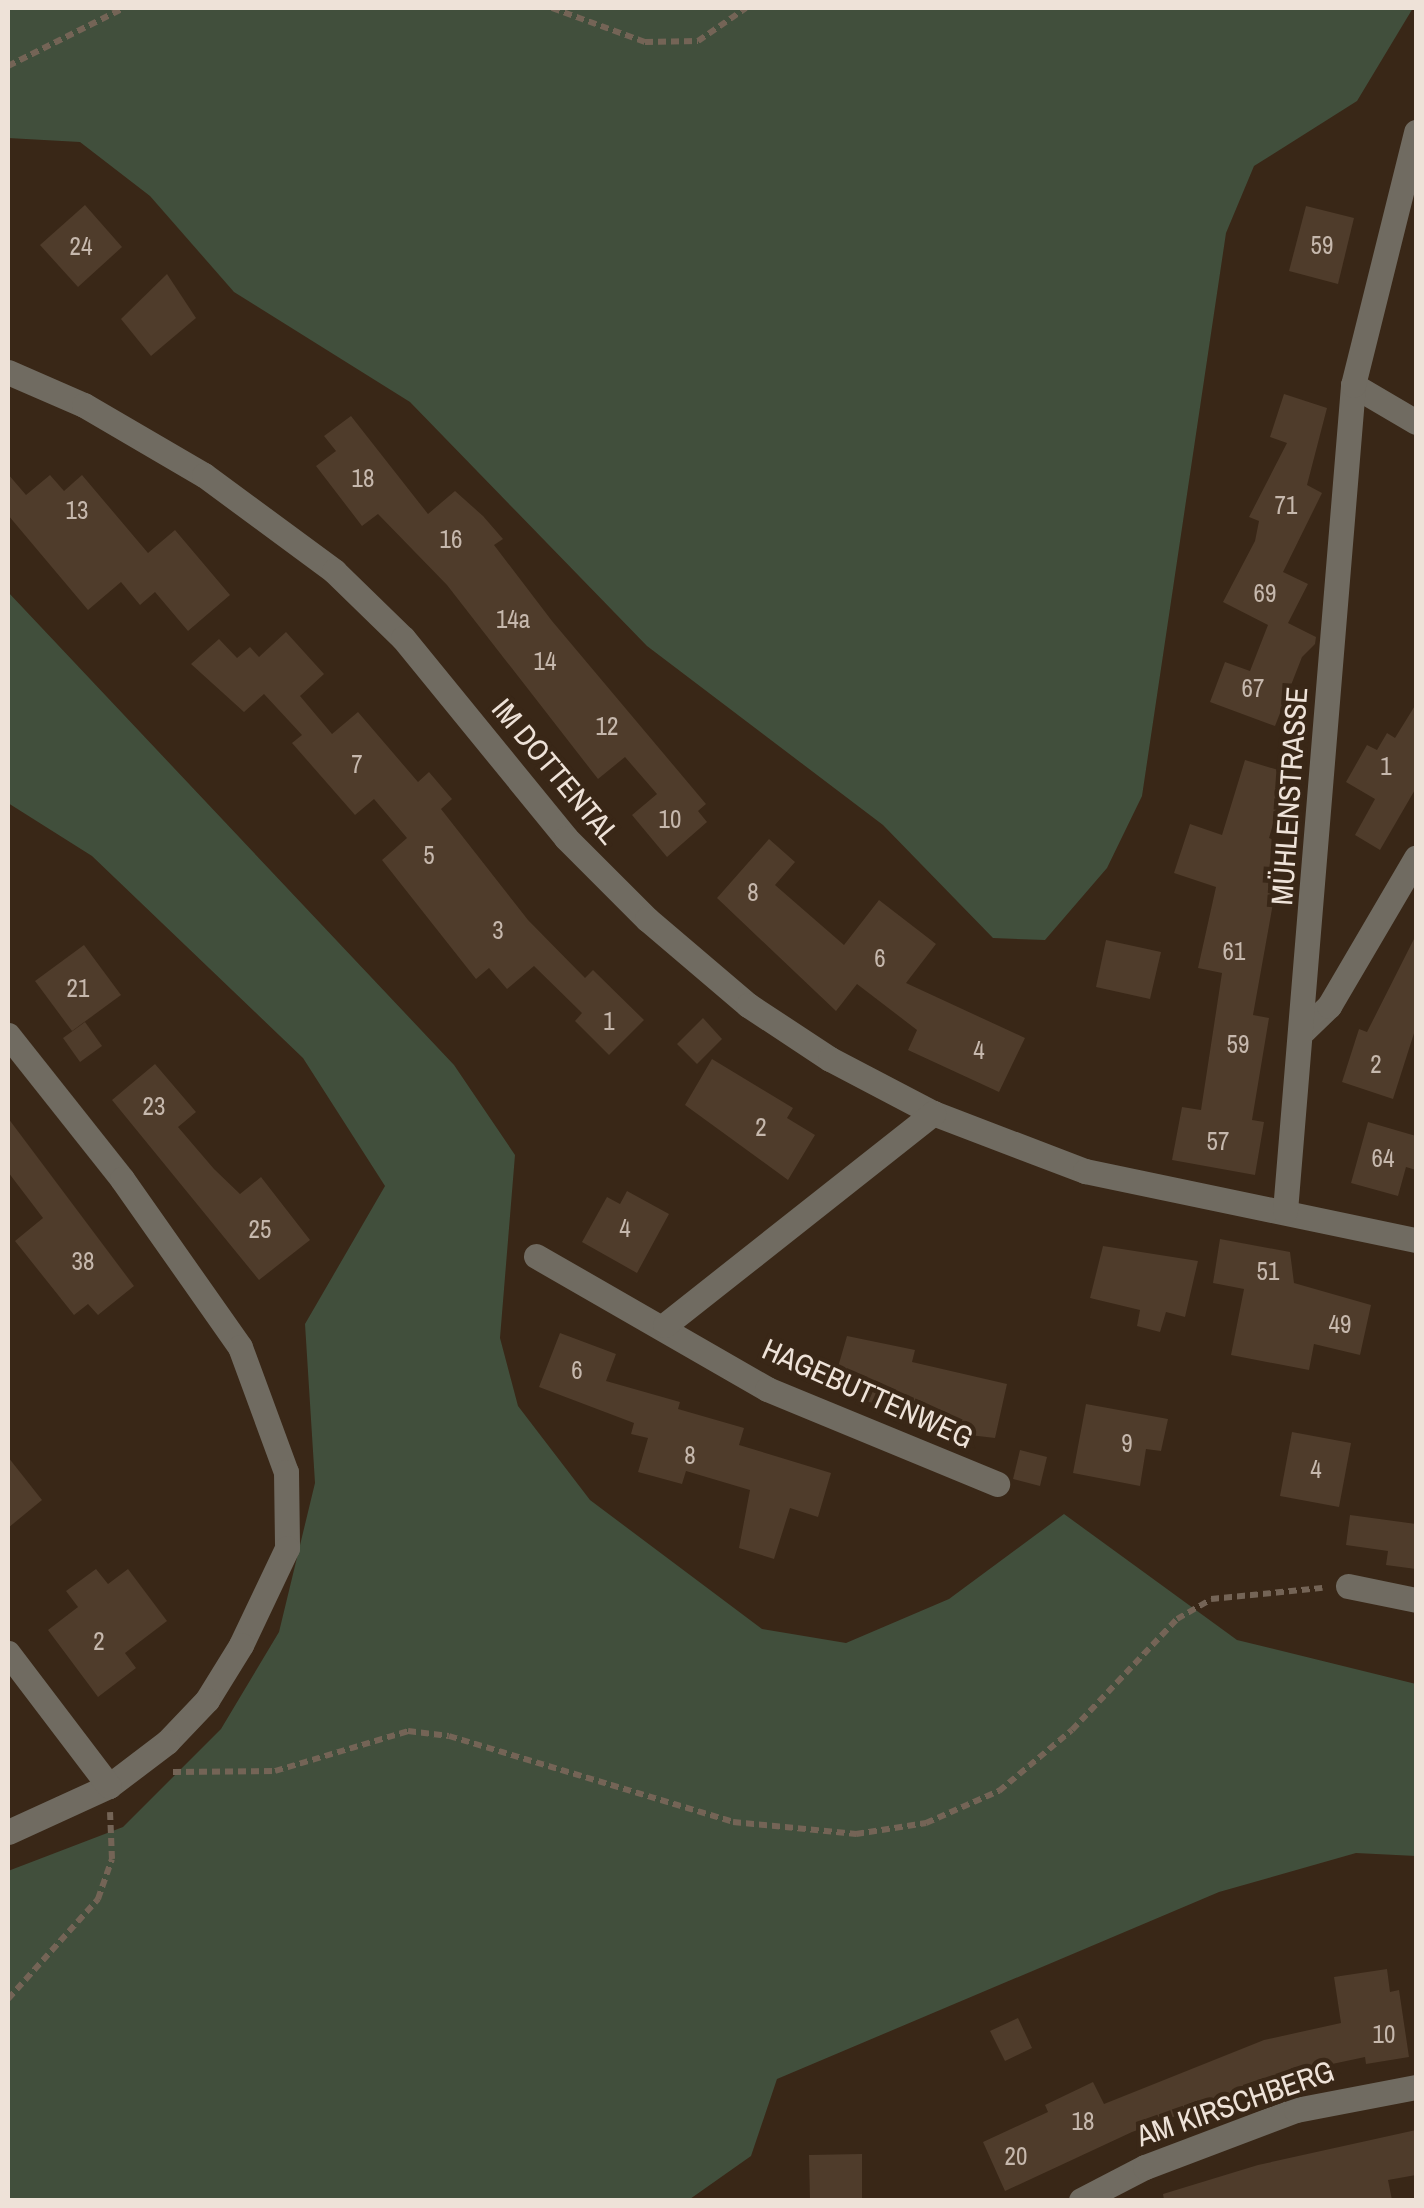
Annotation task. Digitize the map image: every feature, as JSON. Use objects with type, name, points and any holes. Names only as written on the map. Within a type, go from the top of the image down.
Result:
[{"type":"street","name":"MÜHLENSTRASSE","points":[[1285,1211],[1304,1030],[1353,385],[1416,132]]},
{"type":"street","name":"IM DOTTENTAL","points":[[8,372],[84,405],[204,475],[334,570],[404,638],[566,838],[647,919],[748,1006],[933,1113],[1085,1171],[1285,1211]]},
{"type":"street","points":[[1353,385],[1416,422]]},
{"type":"street","points":[[1304,1030],[1329,1006],[1416,858]]},
{"type":"street","points":[[8,1035],[133,1192],[240,1347],[286,1472],[288,1548],[207,1700],[119,1778],[8,1832]]},
{"type":"street","points":[[664,1325],[933,1113]]},
{"type":"street","points":[[1285,1211],[1416,1240]]},
{"type":"street","name":"HAGEBUTTENWEG","points":[[536,1256],[664,1325],[766,1389],[997,1484]]},
{"type":"street","points":[[1348,1586],[1416,1600]]},
{"type":"street","points":[[8,1652],[119,1778]]},
{"type":"street","name":"AM KIRSCHBERG","points":[[1082,2200],[1280,2116],[1416,2086]]},
{"type":"path","points":[[8,66],[124,8]]},
{"type":"path","points":[[552,8],[645,42],[698,41],[746,8]]},
{"type":"path","points":[[8,2000],[98,1899],[112,1859],[119,1778],[275,1771],[408,1731],[449,1736],[733,1822],[856,1834],[926,1823],[1000,1791],[1072,1730],[1177,1619],[1211,1599],[1348,1586]]},
{"type":"green space","points":[[8,8],[1413,8],[1357,101],[1254,166],[1226,233],[1142,796],[1107,868],[1045,940],[993,938],[883,825],[647,646],[410,402],[234,292],[150,196],[80,142],[8,138]]},
{"type":"green space","points":[[8,592],[454,1065],[515,1155],[500,1338],[518,1406],[590,1500],[762,1629],[846,1643],[949,1599],[1064,1514],[1237,1640],[1416,1684],[1416,1856],[1356,1853],[1219,1892],[777,2079],[751,2156],[690,2199],[8,2200],[8,1871],[123,1827],[221,1729],[279,1632],[315,1483],[305,1324],[385,1186],[303,1058],[92,856],[8,803]]},
{"type":"building","points":[[85,205],[122,247],[78,287],[40,245]]},
{"type":"building","points":[[1306,206],[1354,218],[1338,284],[1289,271]]},
{"type":"building","points":[[167,274],[196,318],[151,356],[121,319]]},
{"type":"building","points":[[1284,394],[1327,408],[1307,485],[1322,493],[1283,572],[1308,584],[1288,623],[1316,637],[1315,644],[1302,657],[1275,726],[1210,702],[1225,662],[1250,671],[1268,625],[1223,602],[1255,541],[1259,521],[1249,517],[1287,443],[1270,437]]},
{"type":"building","points":[[351,416],[428,514],[455,491],[483,516],[503,539],[494,545],[552,621],[706,804],[698,811],[707,822],[667,857],[632,815],[657,794],[625,757],[598,779],[447,585],[378,514],[362,526],[316,466],[336,451],[324,436]]},
{"type":"building","points":[[8,474],[26,495],[50,475],[64,491],[82,475],[148,553],[175,530],[230,595],[188,631],[155,592],[140,605],[121,582],[88,610],[8,515]]},
{"type":"building","points":[[286,632],[324,674],[300,696],[332,734],[358,712],[418,782],[429,772],[452,799],[441,809],[528,920],[585,978],[593,970],[644,1020],[609,1055],[575,1021],[582,1013],[534,966],[507,989],[489,968],[476,979],[382,860],[407,838],[374,799],[355,815],[292,743],[302,735],[264,694],[244,712],[191,664],[219,639],[237,658],[250,647],[259,657]]},
{"type":"building","points":[[1416,704],[1416,788],[1380,850],[1355,835],[1375,799],[1346,782],[1367,745],[1377,750],[1387,733],[1395,738]]},
{"type":"building","points":[[1245,760],[1288,773],[1269,838],[1291,848],[1277,881],[1253,1015],[1269,1018],[1252,1120],[1264,1122],[1255,1175],[1172,1160],[1182,1107],[1201,1110],[1222,973],[1198,968],[1216,887],[1174,873],[1190,824],[1222,835]]},
{"type":"building","points":[[769,839],[795,862],[775,885],[844,945],[879,900],[936,944],[906,983],[1025,1038],[999,1092],[908,1050],[917,1030],[857,984],[836,1011],[717,898]]},
{"type":"building","points":[[1416,935],[1416,1027],[1393,1099],[1342,1082],[1359,1029],[1367,1032]]},
{"type":"building","points":[[1106,940],[1161,952],[1150,999],[1096,987]]},
{"type":"building","points":[[84,945],[121,995],[72,1031],[35,981]]},
{"type":"building","points":[[703,1018],[722,1039],[697,1064],[677,1044]]},
{"type":"building","points":[[85,1022],[102,1046],[80,1062],[63,1038]]},
{"type":"building","points":[[712,1059],[793,1108],[787,1118],[815,1135],[788,1180],[685,1105]]},
{"type":"building","points":[[155,1064],[196,1112],[178,1127],[214,1169],[240,1194],[261,1177],[310,1240],[259,1280],[112,1100]]},
{"type":"building","points":[[8,1118],[134,1286],[98,1315],[88,1304],[74,1315],[15,1241],[43,1218],[8,1172]]},
{"type":"building","points":[[1368,1122],[1416,1136],[1416,1170],[1406,1167],[1398,1196],[1351,1183]]},
{"type":"building","points":[[627,1191],[669,1214],[637,1273],[582,1242],[607,1197],[620,1204]]},
{"type":"building","points":[[1220,1239],[1290,1252],[1294,1283],[1371,1305],[1360,1355],[1314,1344],[1309,1370],[1231,1355],[1244,1289],[1213,1283]]},
{"type":"building","points":[[1103,1246],[1198,1261],[1185,1317],[1166,1312],[1160,1332],[1137,1326],[1140,1310],[1090,1298]]},
{"type":"building","points":[[560,1333],[616,1354],[606,1381],[680,1402],[678,1409],[744,1428],[739,1445],[831,1473],[818,1517],[790,1508],[774,1559],[739,1548],[750,1490],[686,1471],[682,1484],[638,1472],[648,1438],[631,1434],[634,1423],[539,1387]]},
{"type":"building","points":[[847,1336],[915,1350],[912,1362],[1007,1384],[995,1438],[927,1430],[894,1420],[897,1410],[831,1391]]},
{"type":"building","points":[[1086,1404],[1168,1419],[1161,1451],[1146,1449],[1140,1486],[1073,1473]]},
{"type":"building","points":[[1292,1432],[1351,1443],[1339,1507],[1280,1496]]},
{"type":"building","points":[[1020,1450],[1047,1457],[1040,1486],[1013,1479]]},
{"type":"building","points":[[8,1457],[42,1500],[8,1528]]},
{"type":"building","points":[[1350,1515],[1416,1524],[1416,1569],[1386,1565],[1388,1551],[1346,1545]]},
{"type":"building","points":[[96,1569],[108,1584],[128,1569],[167,1621],[125,1653],[136,1668],[98,1697],[48,1630],[78,1607],[66,1591]]},
{"type":"building","points":[[1387,1969],[1390,1992],[1399,1990],[1409,2057],[1366,2064],[1365,2057],[1257,2080],[1259,2086],[1132,2132],[1005,2191],[983,2142],[1048,2112],[1045,2105],[1093,2082],[1104,2104],[1264,2040],[1341,2023],[1334,1977]]},
{"type":"building","points":[[1018,2018],[1032,2048],[1005,2061],[990,2031]]},
{"type":"building","points":[[1416,2130],[1416,2175],[1388,2180],[1392,2200],[1164,2200],[1163,2194],[1258,2165]]},
{"type":"building","points":[[862,2154],[862,2200],[810,2200],[809,2155]]}]
